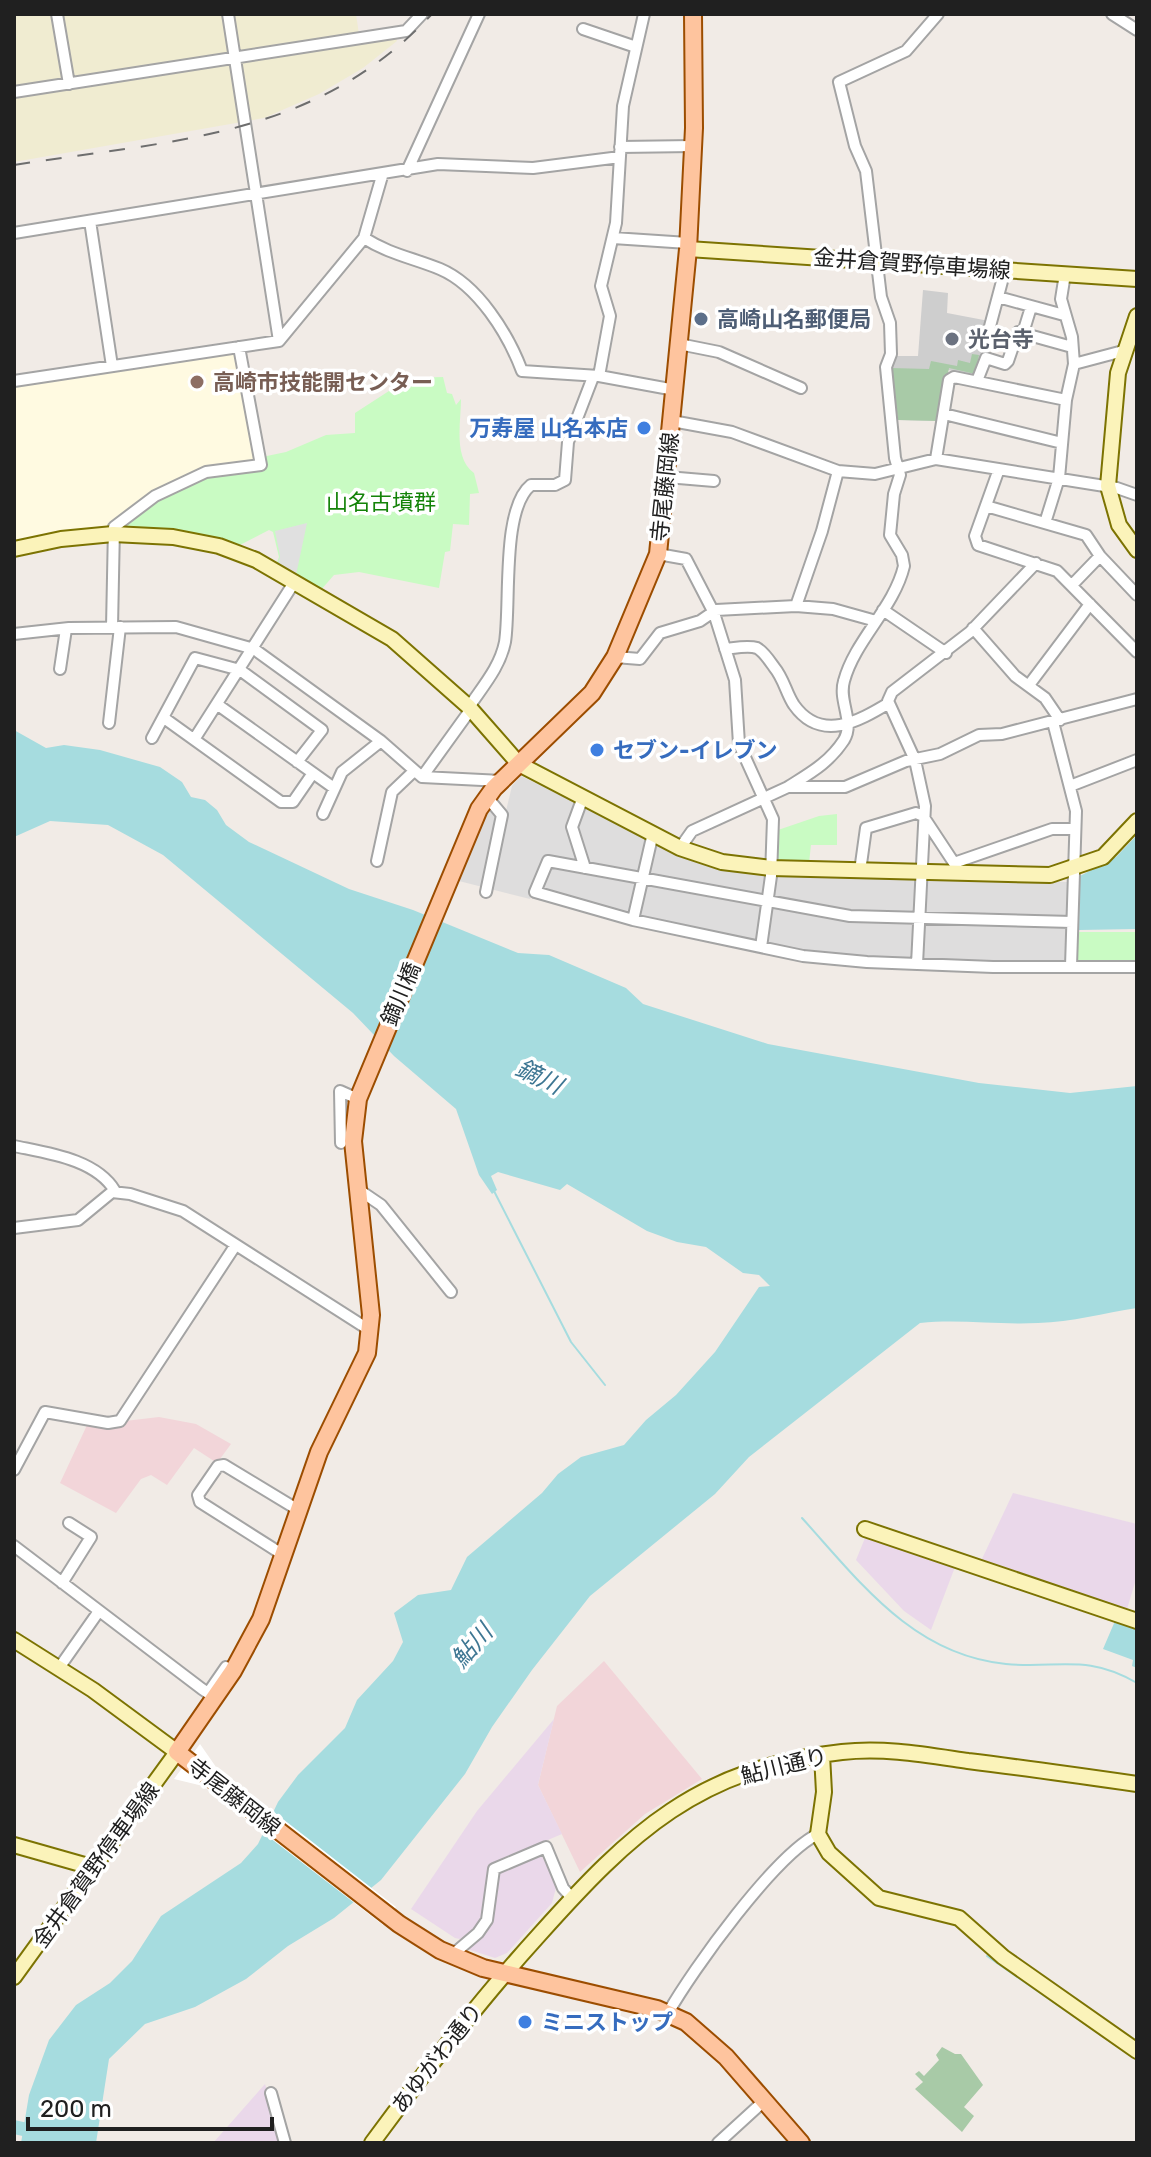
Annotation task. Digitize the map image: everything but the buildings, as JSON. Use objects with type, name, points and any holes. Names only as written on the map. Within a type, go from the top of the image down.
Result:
[{"type":"main road","name":"寺尾藤岡線","points":[[443,892],[487,797],[586,700],[615,657],[658,554],[688,246],[693,146],[693,14]]},
{"type":"main road","name":"鏑川橋","points":[[358,1097],[443,892]]},
{"type":"main road","name":"寺尾藤岡線","points":[[358,1097],[353,1141],[371,1331],[361,1370],[319,1452],[265,1609],[233,1671],[182,1756],[389,1917],[451,1956],[503,1974],[668,2013],[708,2039],[801,2143]]},
{"type":"street","points":[[57,14],[69,84]]},
{"type":"street","points":[[228,14],[254,197],[279,341]]},
{"type":"street","points":[[14,92],[406,31],[422,14]]},
{"type":"street","points":[[407,171],[479,14]]},
{"type":"street","points":[[377,861],[392,792],[418,774],[470,708],[496,667],[504,643],[510,593],[509,552],[521,497],[531,485],[555,485],[565,480],[568,442],[596,376],[610,316],[601,286],[613,238],[623,106],[644,14]]},
{"type":"street","points":[[680,848],[692,831],[788,787],[825,764],[846,737],[849,725],[843,708],[844,681],[904,566],[902,555],[890,535],[894,494],[900,475],[886,367],[891,354],[890,323],[881,297],[866,171],[855,146],[839,82],[906,51],[938,14]]},
{"type":"street","points":[[1112,14],[1137,30]]},
{"type":"street","points":[[583,29],[636,47]]},
{"type":"street","points":[[14,233],[254,197],[438,164],[533,168],[620,152],[693,146]]},
{"type":"street","points":[[14,381],[279,341],[364,238],[382,176]]},
{"type":"street","points":[[90,221],[112,366]]},
{"type":"street","points":[[364,238],[388,253],[441,269],[469,291],[492,315],[522,371],[596,376],[675,390]]},
{"type":"street","points":[[613,238],[688,246]]},
{"type":"street","name":"金井倉賀野停車場線","points":[[688,246],[877,263],[1137,279]]},
{"type":"street","points":[[989,330],[1005,270]]},
{"type":"street","points":[[1045,523],[1059,478],[1066,400],[1074,364],[1061,299],[1065,274]]},
{"type":"street","points":[[998,297],[1064,315]]},
{"type":"street","points":[[1023,333],[1031,307]]},
{"type":"street","points":[[1137,316],[1123,351],[1108,486],[1119,525],[1137,550]]},
{"type":"street","points":[[977,381],[982,360],[986,358],[1005,364],[1016,334],[1023,333],[1072,347]]},
{"type":"street","points":[[679,344],[719,352],[801,388]]},
{"type":"street","points":[[109,723],[116,627],[114,527],[155,496],[206,472],[261,465],[239,347]]},
{"type":"street","points":[[1074,364],[1123,351]]},
{"type":"street","points":[[936,459],[949,380],[954,377],[1066,400]]},
{"type":"street","points":[[944,414],[1062,443]]},
{"type":"street","points":[[672,421],[732,432],[838,471],[875,474],[897,466],[936,459],[1108,486],[1137,495]]},
{"type":"street","points":[[999,469],[975,536],[978,545],[1057,571],[1137,652]]},
{"type":"street","points":[[796,606],[822,531],[838,471]]},
{"type":"street","points":[[667,477],[714,481]]},
{"type":"street","points":[[986,506],[1086,535],[1100,556],[1137,595]]},
{"type":"street","points":[[14,549],[61,539],[113,534],[173,537],[219,546],[295,581],[392,639],[470,708],[519,764],[680,848],[722,862],[771,868],[1034,876],[1074,869],[1103,857],[1137,821]]},
{"type":"street","points":[[658,554],[686,559],[714,613],[737,697],[739,744],[773,819],[771,868],[761,947]]},
{"type":"street","points":[[1072,585],[1100,556]]},
{"type":"street","points":[[917,964],[925,806],[915,760],[889,703],[892,692],[946,653],[1036,563]]},
{"type":"street","points":[[195,738],[295,581]]},
{"type":"street","points":[[1029,685],[1090,604]]},
{"type":"street","points":[[615,657],[640,659],[665,629],[732,609],[796,606],[833,609],[876,621]]},
{"type":"street","points":[[883,610],[946,653]]},
{"type":"street","points":[[14,634],[66,629],[176,627],[254,649],[381,741],[418,774],[502,781]]},
{"type":"street","points":[[973,628],[1015,676],[1045,698],[1056,721],[1075,803],[1071,966]]},
{"type":"street","points":[[60,669],[66,629]]},
{"type":"street","points":[[725,649],[757,648],[785,680],[792,703],[808,719],[829,726],[849,725],[889,703]]},
{"type":"street","points":[[152,738],[195,658],[240,670],[322,730],[297,762]]},
{"type":"street","points":[[788,787],[845,787],[915,760],[940,754],[979,735],[1002,734],[1137,699]]},
{"type":"street","points":[[218,705],[334,788]]},
{"type":"street","points":[[164,718],[281,802],[293,802],[313,773]]},
{"type":"street","points":[[323,814],[342,772],[381,741]]},
{"type":"street","points":[[1070,786],[1137,760]]},
{"type":"street","points":[[486,892],[502,815],[487,797]]},
{"type":"street","points":[[583,797],[572,827],[585,868]]},
{"type":"street","points":[[860,871],[866,828],[916,813],[923,816],[954,863],[1052,829],[1075,829]]},
{"type":"street","points":[[633,920],[653,833]]},
{"type":"street","points":[[1072,922],[850,916],[548,861],[535,892],[633,920],[803,956],[917,964],[1137,967]]},
{"type":"street","points":[[341,1143],[340,1091],[358,1097]]},
{"type":"street","points":[[14,1146],[70,1158],[110,1184],[115,1191],[183,1211],[371,1331]]},
{"type":"street","points":[[359,1190],[381,1205],[451,1292]]},
{"type":"street","points":[[14,1228],[78,1220],[115,1191]]},
{"type":"street","points":[[14,1469],[45,1412],[108,1423],[120,1421],[235,1246]]},
{"type":"street","points":[[285,1556],[200,1502],[198,1495],[218,1466],[224,1465],[300,1511]]},
{"type":"street","points":[[62,1583],[91,1537],[69,1523]]},
{"type":"street","points":[[865,1529],[1137,1621]]},
{"type":"street","points":[[14,1546],[208,1693],[257,1611],[265,1609]]},
{"type":"street","points":[[59,1668],[99,1611]]},
{"type":"street","points":[[14,1640],[59,1668],[182,1756]]},
{"type":"street","name":"鮎川通り","points":[[503,1974],[623,1845],[693,1797],[776,1764],[822,1755],[897,1751],[1137,1784]]},
{"type":"street","points":[[822,1755],[824,1792],[818,1834],[829,1853],[879,1898],[959,1918],[1003,1957],[1137,2051]]},
{"type":"street","name":"金井倉賀野停車場線","points":[[14,1977],[182,1756]]},
{"type":"street","points":[[668,2013],[691,1973],[748,1903],[802,1842],[818,1834]]},
{"type":"street","points":[[14,1845],[95,1868]]},
{"type":"street","points":[[451,1956],[482,1929],[487,1920],[492,1874],[499,1866],[546,1847],[563,1888],[572,1898]]},
{"type":"street","name":"あゆがわ通り","points":[[372,2143],[450,2037],[503,1974]]},
{"type":"street","points":[[271,2093],[285,2143]]},
{"type":"street","points":[[718,2143],[764,2101]]},
{"type":"shaded area","points":[[14,14],[356,14],[360,41],[395,36],[397,41],[363,68],[319,94],[264,118],[14,162]]},
{"type":"shaded area","name":"光台寺","points":[[923,290],[948,293],[947,313],[989,321],[976,376],[948,370],[940,421],[898,420],[891,364],[895,356],[918,356]]},
{"type":"shaded area","points":[[234,350],[257,460],[254,463],[105,531],[14,546],[14,385]]},
{"type":"shaded area","points":[[307,523],[296,575],[278,565],[280,556],[275,531]]},
{"type":"shaded area","points":[[521,776],[690,859],[750,874],[1070,882],[1069,960],[1064,964],[865,960],[803,953],[532,893],[530,899],[455,880],[483,815],[488,810],[505,815],[512,786]]},
{"type":"shaded area","points":[[159,1417],[196,1424],[231,1444],[217,1463],[194,1448],[167,1485],[151,1475],[141,1479],[116,1513],[60,1483],[88,1423],[111,1428],[125,1421]]},
{"type":"shaded area","points":[[1013,1493],[1137,1524],[1137,1576],[1127,1609],[981,1561]]},
{"type":"shaded area","points":[[865,1538],[955,1567],[931,1630],[904,1611],[856,1560]]},
{"type":"shaded area","points":[[604,1661],[702,1779],[645,1814],[580,1872],[538,1785],[557,1706]]},
{"type":"shaded area","points":[[554,1719],[538,1785],[562,1834],[489,1865],[482,1918],[477,1927],[460,1939],[455,1938],[411,1909],[477,1811]]},
{"type":"shaded area","points":[[541,1855],[557,1884],[552,1903],[507,1953],[495,1958],[464,1948],[484,1932],[495,1878],[501,1871]]},
{"type":"shaded area","points":[[265,2084],[283,2143],[213,2143]]},
{"type":"green space","points":[[972,354],[979,355],[975,374],[949,368],[940,421],[898,420],[891,368],[929,369],[931,361],[957,366],[958,360],[970,363]]},
{"type":"green space","name":"山名古墳群","points":[[443,377],[447,393],[452,394],[456,405],[461,399],[461,449],[467,466],[474,473],[479,493],[470,494],[469,525],[453,524],[450,551],[445,552],[439,588],[359,572],[334,575],[320,591],[276,565],[279,557],[273,532],[269,530],[236,547],[118,532],[133,516],[166,493],[203,479],[263,467],[262,457],[286,452],[326,435],[355,433],[355,413],[409,378]]},
{"type":"green space","points":[[837,814],[837,845],[811,845],[809,863],[776,861],[778,830],[819,816]]},
{"type":"green space","points":[[1078,932],[1137,932],[1137,963],[1079,962],[1076,960]]},
{"type":"green space","points":[[942,2047],[961,2054],[983,2085],[964,2107],[974,2116],[962,2132],[915,2089],[923,2082],[915,2074],[919,2071],[924,2076],[939,2060],[936,2055]]},
{"type":"water","points":[[14,730],[46,748],[64,745],[100,750],[160,767],[182,782],[191,797],[205,800],[217,810],[226,825],[249,842],[349,889],[413,910],[518,953],[549,955],[626,988],[643,1004],[768,1044],[979,1083],[1070,1093],[1137,1086],[1137,1308],[1051,1322],[920,1323],[749,1457],[715,1494],[590,1596],[532,1670],[492,1727],[465,1774],[381,1880],[334,1918],[288,1946],[246,1979],[195,2007],[145,2024],[109,2059],[96,2143],[21,2143],[29,2095],[49,2040],[76,2005],[110,1983],[132,1961],[161,1916],[241,1863],[258,1844],[278,1802],[298,1775],[345,1728],[357,1700],[393,1661],[403,1642],[394,1613],[418,1595],[451,1590],[467,1557],[581,1457],[624,1445],[715,1352],[759,1287],[770,1286],[759,1275],[743,1273],[706,1247],[677,1242],[647,1231],[567,1184],[560,1190],[498,1172],[491,1176],[497,1190],[492,1194],[479,1175],[456,1109],[394,1056],[353,1013],[163,855],[108,825],[50,821],[14,837]]},
{"type":"water","points":[[1137,835],[1137,929],[1079,930],[1080,876],[1116,857]]},
{"type":"water","points":[[1115,1621],[1137,1630],[1137,1668],[1132,1666],[1133,1660],[1103,1649]]},
{"type":"pier","points":[[200,1744],[216,1767],[396,1907],[383,1925],[203,1786],[174,1779]]},
{"type":"waterway","points":[[494,1191],[571,1342],[605,1385]]},
{"type":"waterway","points":[[802,1518],[845,1567],[891,1612],[943,1646],[973,1658],[1006,1664],[1087,1665],[1137,1683]]},
{"type":"waterway","points":[[987,1956],[1137,2060]]},
{"type":"waterway","points":[[14,2127],[41,2133]]},
{"type":"railway","points":[[14,165],[184,139],[238,127],[290,110],[339,87],[387,55],[432,14]]},
{"type":"place","name":"高崎山名郵便局","points":[[701,319]]},
{"type":"place","name":"光台寺","points":[[952,339]]},
{"type":"place","name":"高崎市技能開センター","points":[[197,382]]},
{"type":"place","name":"万寿屋 山名本店","points":[[644,428]]},
{"type":"place","name":"セブン-イレブン","points":[[597,750]]},
{"type":"place","name":"ミニストップ","points":[[525,2022]]},
{"type":"water label","name":"鏑川","points":[[539,1077]]},
{"type":"water label","name":"鮎川","points":[[472,1646]]}]
